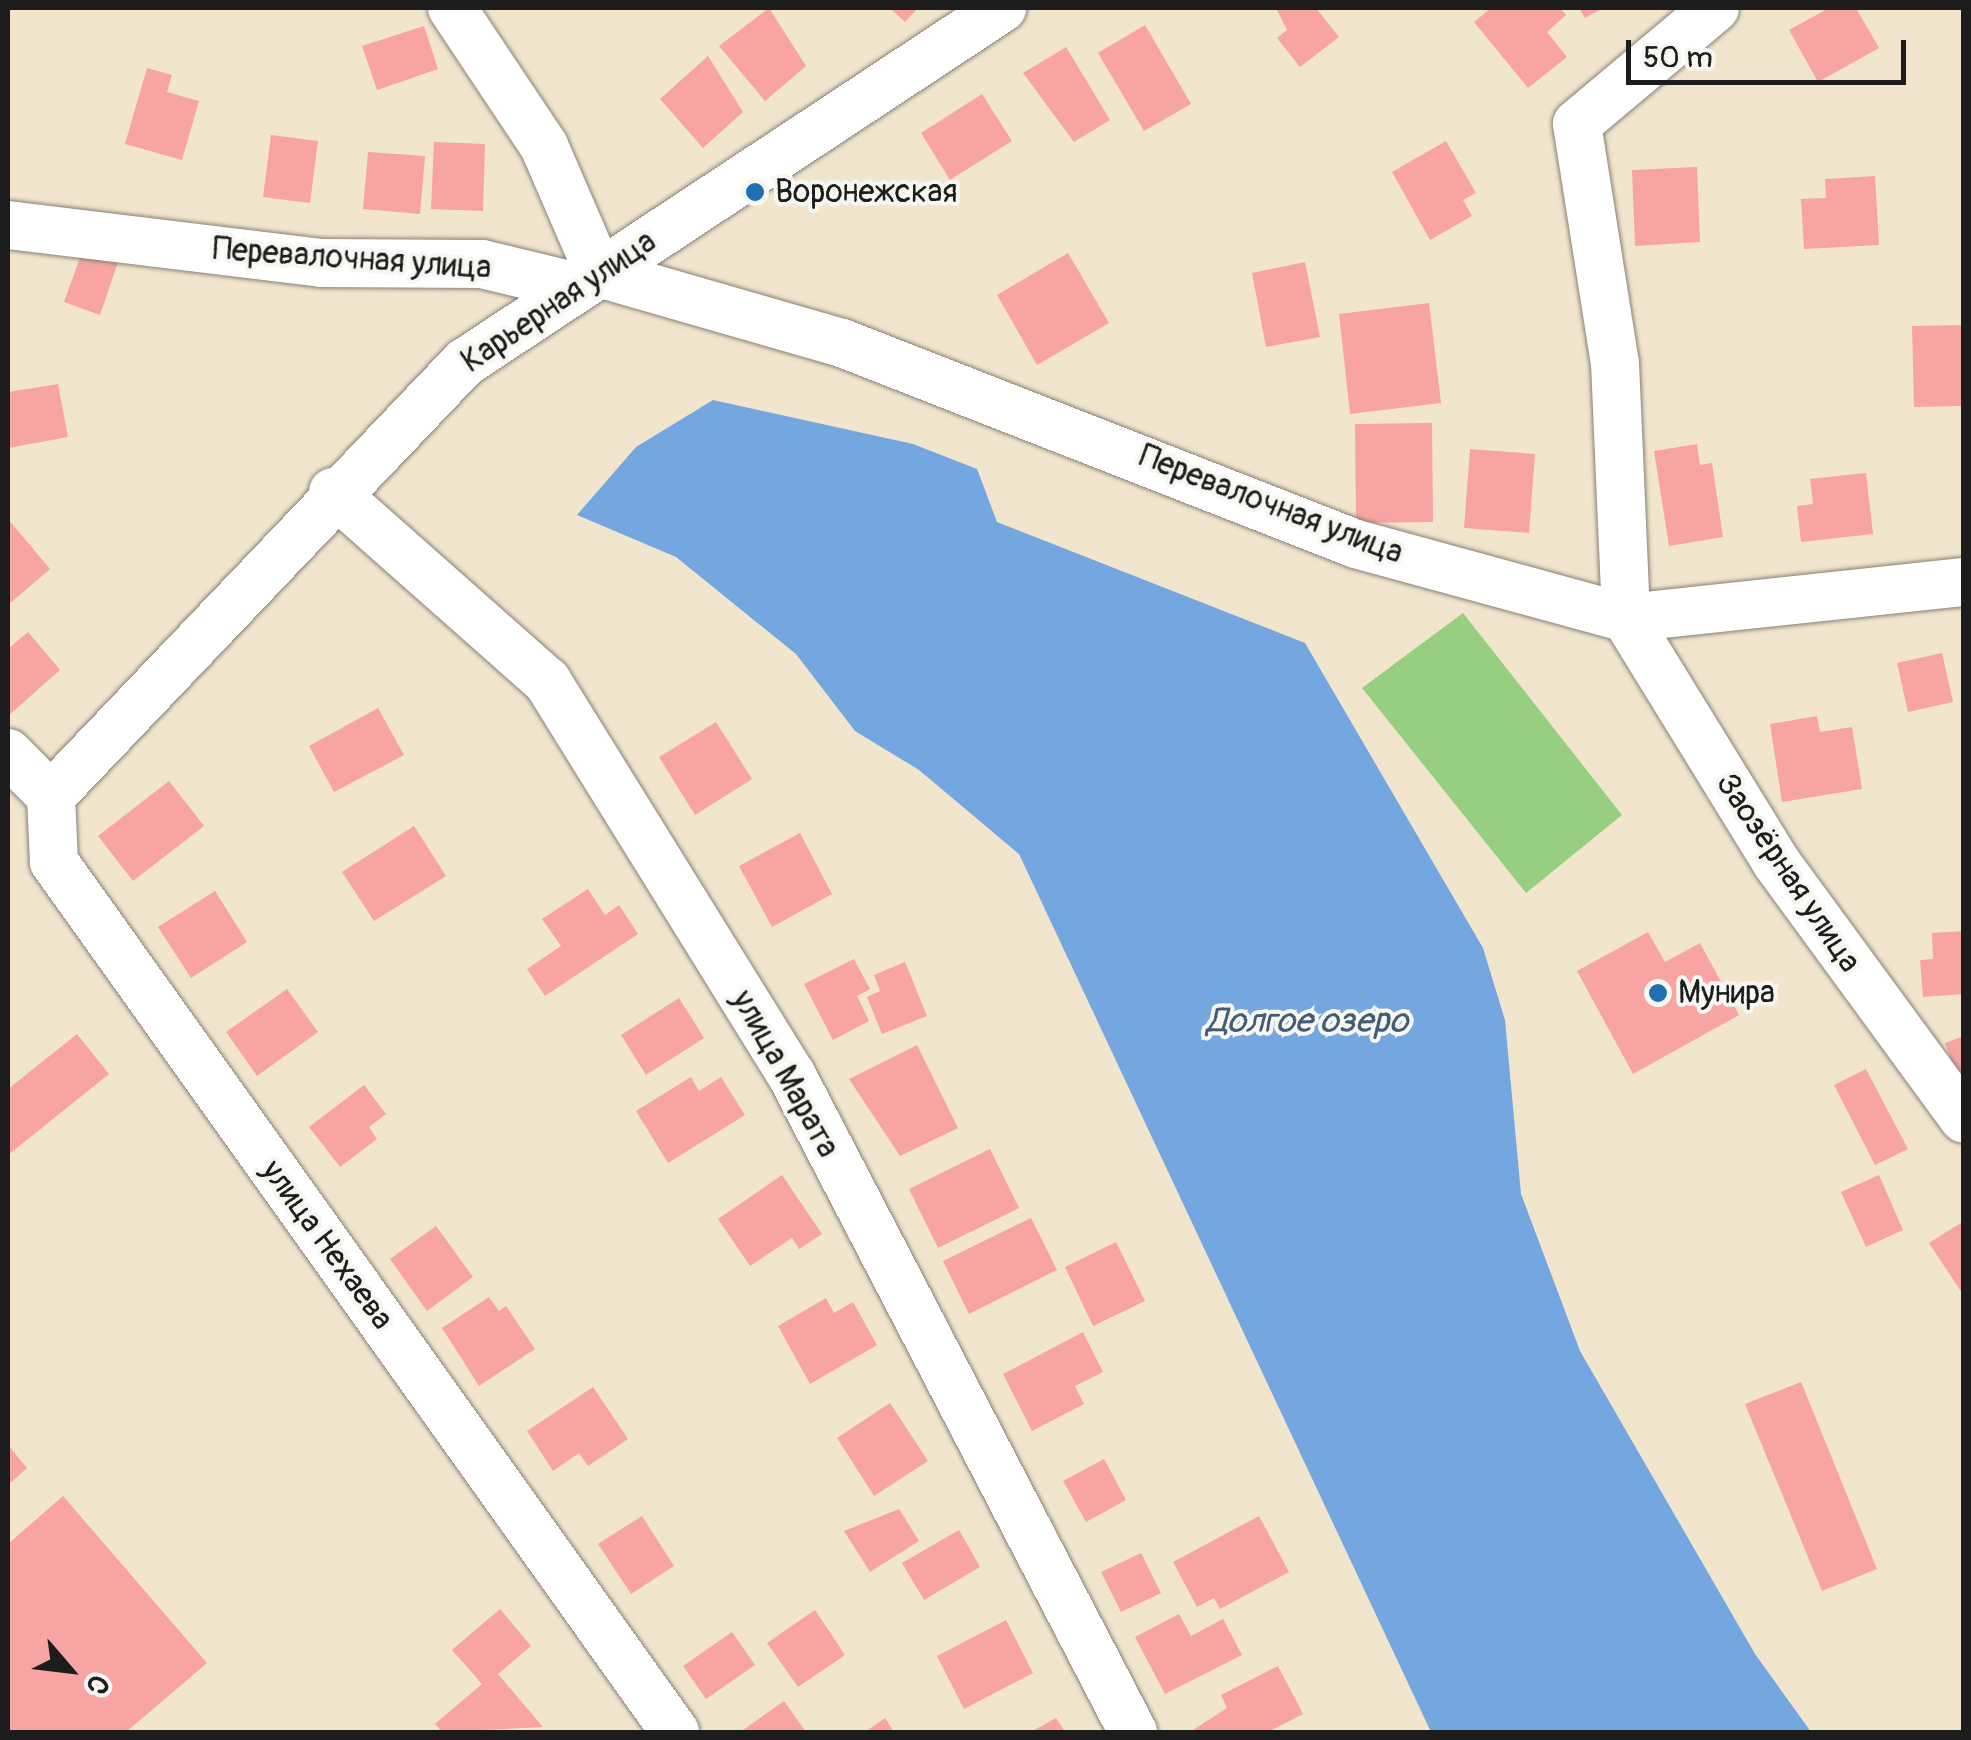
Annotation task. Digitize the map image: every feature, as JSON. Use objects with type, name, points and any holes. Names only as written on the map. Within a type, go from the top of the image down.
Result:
[{"type":"street","points":[[452,8],[544,146],[588,280]]},
{"type":"street","name":"Карьерная улица","points":[[51,796],[332,492],[464,363],[1002,8]]},
{"type":"street","points":[[1626,618],[1615,363],[1577,124],[1715,8]]},
{"type":"street","name":"Перевалочная улица","points":[[8,226],[322,264],[482,264],[588,280],[842,343],[1356,544],[1626,618],[1964,582]]},
{"type":"street","name":"улица Марата","points":[[332,492],[548,681],[791,1074],[1133,1732]]},
{"type":"street","name":"Заозёрная улица","points":[[1626,618],[1776,862],[1964,1119]]},
{"type":"street","points":[[8,752],[51,796]]},
{"type":"street","name":"улица Нехаева","points":[[51,796],[54,862],[675,1732]]},
{"type":"green space","points":[[1463,613],[1622,815],[1526,893],[1362,688]]},
{"type":"water","name":"Долгое озеро","points":[[713,400],[913,444],[977,469],[997,522],[1305,643],[1483,948],[1505,1020],[1521,1194],[1580,1351],[1755,1654],[1811,1732],[1431,1732],[1019,854],[919,770],[855,731],[796,654],[676,557],[577,515],[636,447]]},
{"type":"building","points":[[769,8],[806,66],[765,101],[719,46]]},
{"type":"building","points":[[890,8],[918,8],[905,22]]},
{"type":"building","points":[[1276,8],[1316,8],[1339,37],[1300,67],[1277,38],[1287,30]]},
{"type":"building","points":[[1491,8],[1560,8],[1566,15],[1547,32],[1567,57],[1528,88],[1474,22]]},
{"type":"building","points":[[1579,8],[1603,8],[1585,18]]},
{"type":"building","points":[[1829,8],[1856,8],[1879,48],[1818,82],[1789,30]]},
{"type":"building","points":[[1145,25],[1191,104],[1144,131],[1098,53]]},
{"type":"building","points":[[424,26],[438,69],[377,90],[362,46]]},
{"type":"building","points":[[1066,47],[1110,120],[1074,142],[1023,73]]},
{"type":"building","points":[[708,56],[743,112],[703,148],[660,99]]},
{"type":"building","points":[[147,68],[172,75],[167,92],[199,101],[182,160],[125,144]]},
{"type":"building","points":[[982,94],[1012,141],[950,180],[921,133]]},
{"type":"building","points":[[271,135],[318,141],[310,203],[263,197]]},
{"type":"building","points":[[1446,141],[1476,193],[1463,200],[1472,216],[1430,240],[1392,172]]},
{"type":"building","points":[[434,142],[485,144],[483,211],[431,209]]},
{"type":"building","points":[[368,152],[425,156],[420,214],[363,209]]},
{"type":"building","points":[[1697,167],[1700,242],[1635,246],[1632,170]]},
{"type":"building","points":[[1875,176],[1879,245],[1804,249],[1801,199],[1826,198],[1825,179]]},
{"type":"building","points":[[85,244],[120,256],[100,315],[64,302]]},
{"type":"building","points":[[1068,253],[1109,323],[1037,365],[997,295]]},
{"type":"building","points":[[1305,262],[1320,337],[1266,347],[1252,273]]},
{"type":"building","points":[[1429,303],[1441,403],[1350,414],[1339,314]]},
{"type":"building","points":[[1964,325],[1963,406],[1914,407],[1912,326]]},
{"type":"building","points":[[58,384],[68,437],[8,448],[8,392]]},
{"type":"building","points":[[1432,423],[1433,522],[1356,523],[1355,424]]},
{"type":"building","points":[[1697,444],[1700,465],[1712,463],[1723,537],[1669,546],[1654,451]]},
{"type":"building","points":[[1470,449],[1535,454],[1529,533],[1464,528]]},
{"type":"building","points":[[1866,473],[1873,534],[1801,542],[1797,506],[1813,504],[1810,479]]},
{"type":"building","points":[[8,519],[50,569],[8,605]]},
{"type":"building","points":[[28,632],[60,670],[8,716],[8,649]]},
{"type":"building","points":[[1942,653],[1953,702],[1908,712],[1897,663]]},
{"type":"building","points":[[378,708],[404,755],[334,792],[309,746]]},
{"type":"building","points":[[1817,716],[1820,732],[1852,727],[1862,789],[1782,802],[1770,724]]},
{"type":"building","points":[[716,722],[752,779],[695,815],[659,757]]},
{"type":"building","points":[[169,781],[204,826],[133,881],[98,836]]},
{"type":"building","points":[[414,826],[446,876],[374,921],[342,872]]},
{"type":"building","points":[[800,833],[832,894],[772,927],[739,866]]},
{"type":"building","points":[[588,889],[605,915],[619,905],[638,934],[545,996],[527,969],[561,946],[542,919]]},
{"type":"building","points":[[215,891],[247,942],[191,978],[158,927]]},
{"type":"building","points":[[1964,931],[1964,994],[1923,997],[1920,960],[1933,959],[1932,933]]},
{"type":"building","name":"Мунира","points":[[1648,932],[1665,962],[1700,943],[1739,1015],[1633,1074],[1577,971]]},
{"type":"building","points":[[854,959],[870,989],[857,996],[869,1021],[833,1040],[804,984]]},
{"type":"building","points":[[905,962],[927,1016],[882,1034],[867,997],[880,991],[874,975]]},
{"type":"building","points":[[287,989],[318,1032],[257,1076],[226,1032]]},
{"type":"building","points":[[679,998],[704,1038],[646,1075],[621,1035]]},
{"type":"building","points":[[77,1034],[109,1074],[8,1155],[8,1089]]},
{"type":"building","points":[[1964,1036],[1964,1071],[1957,1074],[1945,1043]]},
{"type":"building","points":[[917,1045],[958,1128],[900,1156],[849,1079]]},
{"type":"building","points":[[1866,1069],[1908,1149],[1875,1165],[1834,1085]]},
{"type":"building","points":[[691,1077],[699,1091],[721,1077],[745,1115],[668,1163],[636,1111]]},
{"type":"building","points":[[364,1085],[386,1114],[369,1127],[377,1139],[340,1167],[309,1127]]},
{"type":"building","points":[[990,1149],[1019,1208],[938,1248],[909,1189]]},
{"type":"building","points":[[782,1175],[822,1234],[799,1249],[792,1238],[750,1266],[718,1219]]},
{"type":"building","points":[[1879,1175],[1903,1230],[1866,1247],[1841,1192]]},
{"type":"building","points":[[1031,1218],[1057,1270],[969,1314],[943,1261]]},
{"type":"building","points":[[1964,1221],[1964,1296],[1929,1243]]},
{"type":"building","points":[[436,1226],[473,1277],[427,1311],[390,1259]]},
{"type":"building","points":[[1116,1242],[1145,1301],[1093,1326],[1065,1267]]},
{"type":"building","points":[[489,1297],[499,1311],[506,1306],[535,1349],[479,1386],[442,1328]]},
{"type":"building","points":[[826,1298],[834,1313],[853,1302],[877,1345],[810,1384],[778,1326]]},
{"type":"building","points":[[1083,1332],[1103,1372],[1075,1386],[1084,1404],[1032,1431],[1003,1374]]},
{"type":"building","points":[[1801,1382],[1877,1569],[1822,1591],[1745,1404]]},
{"type":"building","points":[[593,1387],[628,1439],[588,1466],[579,1453],[553,1471],[527,1431]]},
{"type":"building","points":[[890,1403],[928,1461],[874,1496],[837,1438]]},
{"type":"building","points":[[8,1445],[27,1468],[8,1485]]},
{"type":"building","points":[[1104,1459],[1126,1500],[1086,1522],[1063,1481]]},
{"type":"building","points":[[63,1496],[207,1663],[126,1732],[8,1732],[8,1544]]},
{"type":"building","points":[[899,1509],[919,1541],[870,1572],[844,1531]]},
{"type":"building","points":[[642,1516],[674,1566],[631,1594],[598,1544]]},
{"type":"building","points":[[1259,1516],[1289,1572],[1220,1609],[1214,1598],[1197,1607],[1173,1562]]},
{"type":"building","points":[[959,1530],[980,1567],[924,1600],[902,1563]]},
{"type":"building","points":[[1141,1553],[1161,1593],[1121,1612],[1101,1572]]},
{"type":"building","points":[[500,1609],[531,1646],[498,1674],[543,1727],[442,1732],[435,1724],[482,1684],[452,1650]]},
{"type":"building","points":[[815,1610],[845,1655],[798,1687],[767,1643]]},
{"type":"building","points":[[1179,1614],[1191,1636],[1223,1619],[1242,1655],[1165,1694],[1135,1637]]},
{"type":"building","points":[[1006,1620],[1033,1673],[964,1709],[937,1656]]},
{"type":"building","points":[[732,1632],[755,1665],[706,1699],[683,1666]]},
{"type":"building","points":[[1278,1666],[1303,1714],[1268,1732],[1190,1732],[1227,1708],[1221,1695]]},
{"type":"building","points":[[784,1701],[806,1732],[744,1732],[743,1730]]},
{"type":"building","points":[[885,1718],[894,1732],[865,1732]]},
{"type":"building","points":[[1056,1718],[1065,1732],[1031,1732]]},
{"type":"place","name":"Воронежская","points":[[755,192]]},
{"type":"place","name":"Мунира","points":[[1658,993]]}]
